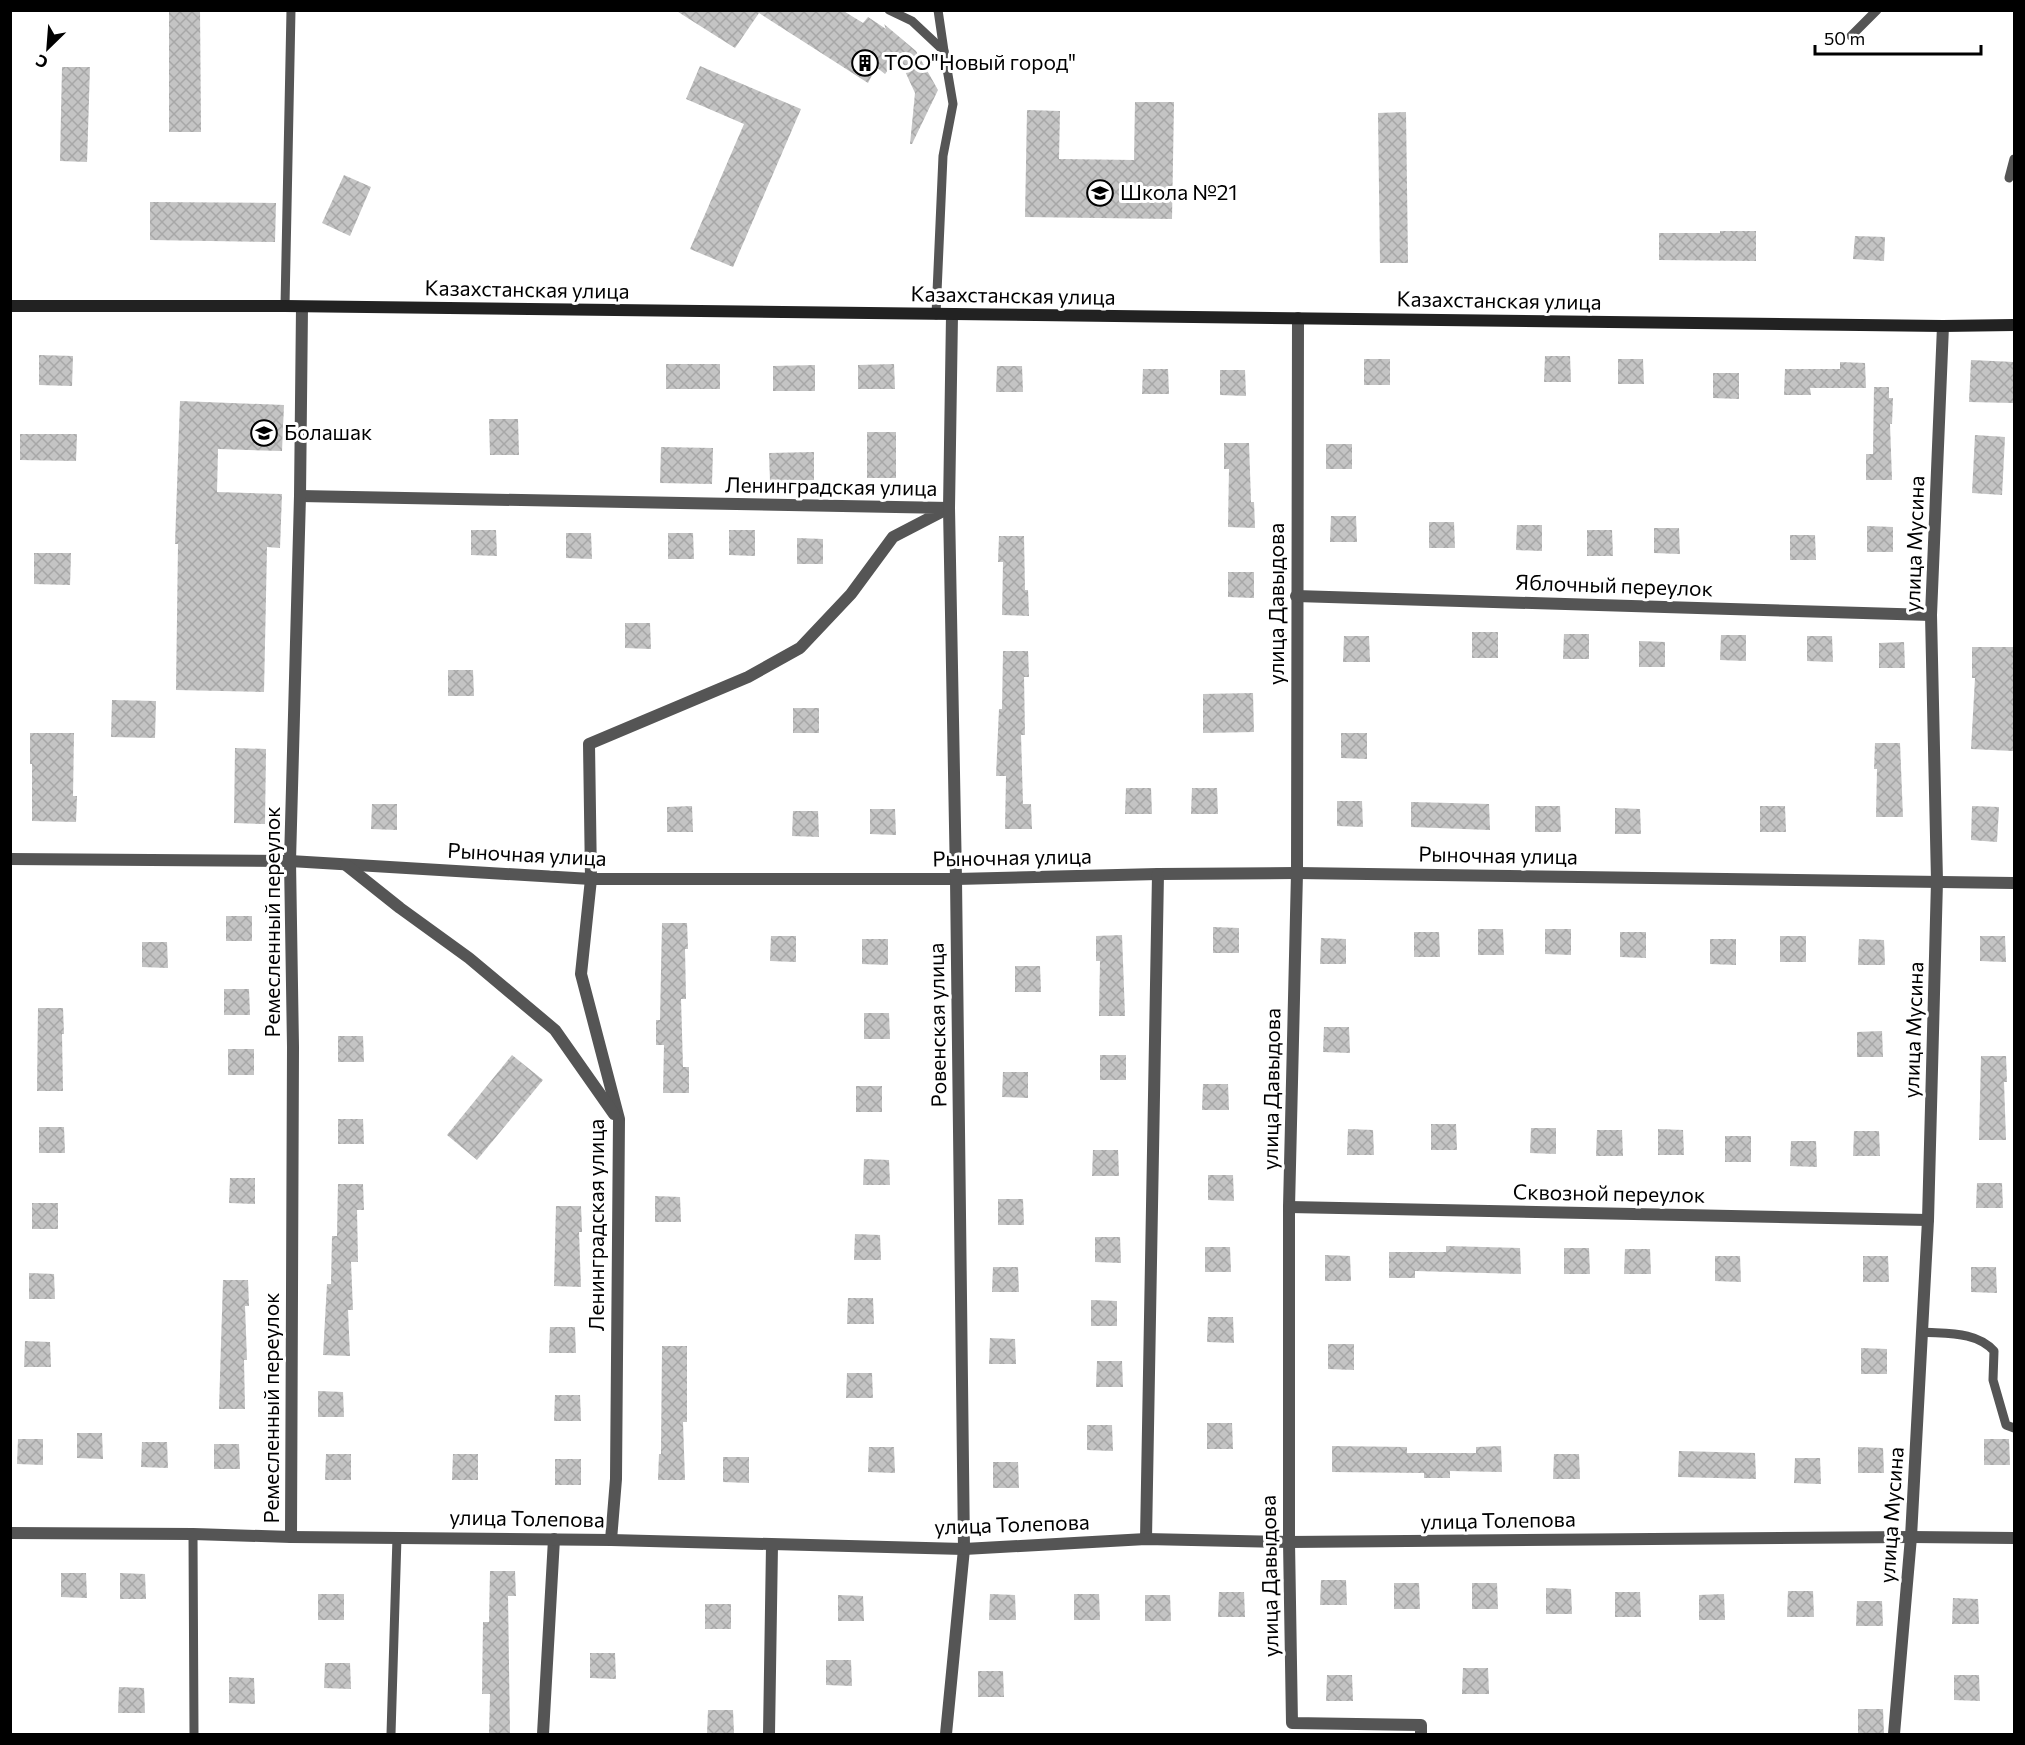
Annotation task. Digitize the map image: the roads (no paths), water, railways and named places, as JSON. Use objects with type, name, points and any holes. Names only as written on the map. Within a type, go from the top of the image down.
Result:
[{"type":"main road","name":"Казахстанская улица","points":[[10,306],[285,306],[936,315],[2014,325]]},
{"type":"street","name":"Ремесленный переулок","points":[[291,1537],[293,1047],[290,861],[300,496],[302,307]]},
{"type":"street","name":"Ровенская улица","points":[[946,1734],[964,1549],[949,508],[952,315]]},
{"type":"street","name":"улица Давыдова","points":[[1298,318],[1297,873],[1289,1207],[1289,1542],[1292,1723],[1421,1725],[1421,1734]]},
{"type":"street","name":"улица Мусина","points":[[1894,1734],[1911,1537],[1928,1220],[1937,881],[1931,615],[1943,326]]},
{"type":"street","name":"Ленинградская улица","points":[[300,496],[949,508]]},
{"type":"street","name":"Ленинградская улица","points":[[611,1540],[616,1479],[619,1119],[581,974],[591,879],[589,744],[748,677],[800,648],[850,594],[893,537],[949,508]]},
{"type":"street","name":"Яблочный переулок","points":[[1296,596],[1931,615]]},
{"type":"street","name":"Рыночная улица","points":[[10,859],[290,861],[591,879],[956,879],[1297,873],[2014,883]]},
{"type":"street","points":[[346,865],[400,908],[470,957],[555,1030],[619,1119]]},
{"type":"street","points":[[1146,1539],[1158,874]]},
{"type":"street","name":"Сквозной переулок","points":[[1289,1207],[1928,1220]]},
{"type":"street","name":"улица Толепова","points":[[10,1533],[554,1539],[964,1549],[1146,1539],[1289,1542],[2014,1538]]},
{"type":"street","points":[[543,1734],[554,1539]]},
{"type":"street","points":[[770,1734],[772,1545]]},
{"type":"lane","points":[[285,306],[291,10]]},
{"type":"lane","points":[[889,10],[912,21],[944,51]]},
{"type":"lane","points":[[936,315],[943,156],[953,104],[938,10]]},
{"type":"lane","points":[[1851,36],[1877,10]]},
{"type":"lane","points":[[2009,178],[2014,159]]},
{"type":"lane","points":[[1922,1332],[1974,1337],[1990,1347],[1994,1352],[1993,1380],[2006,1425],[2014,1428]]},
{"type":"lane","points":[[193,1534],[194,1734]]},
{"type":"lane","points":[[391,1734],[397,1537]]},
{"type":"place","name":"ТОО\"Новый город\"","points":[[865,63]]},
{"type":"place","name":"Школа №21","points":[[1100,193]]},
{"type":"place","name":"Болашак","points":[[264,433]]}]
